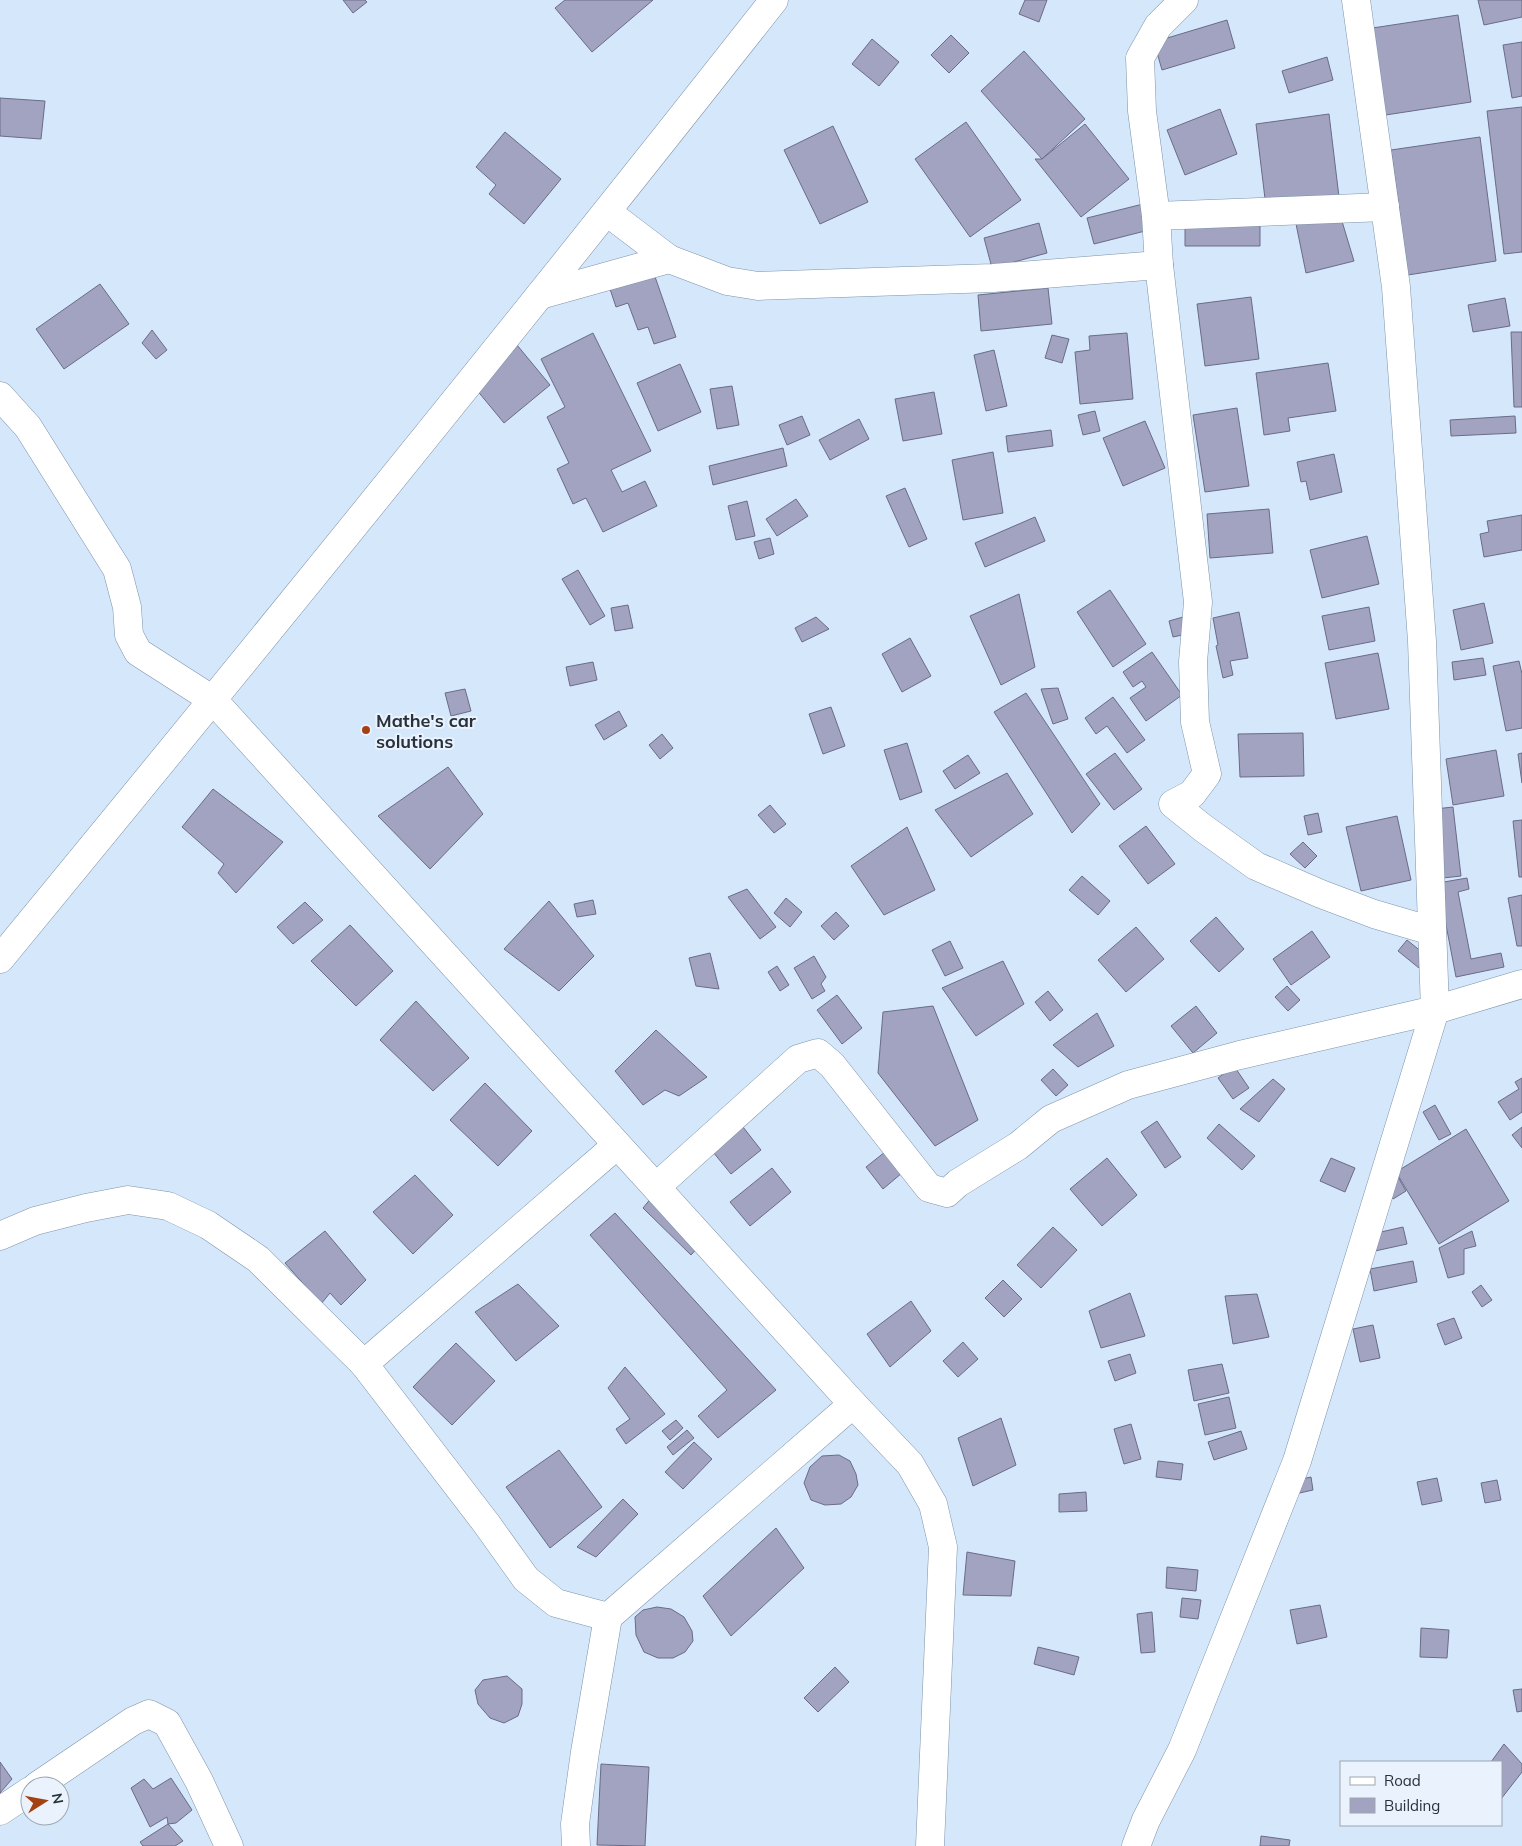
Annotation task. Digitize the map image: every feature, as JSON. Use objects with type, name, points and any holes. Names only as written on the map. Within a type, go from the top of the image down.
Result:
[{"type":"street","points":[[0,959],[214,700],[607,212],[774,0]]},
{"type":"street","points":[[1184,0],[1158,26],[1140,58],[1142,111],[1156,216],[1159,264],[1198,602],[1193,662],[1195,722],[1207,774],[1192,794],[1173,804],[1256,866],[1320,894],[1374,914],[1432,931]]},
{"type":"street","points":[[1136,1846],[1146,1820],[1182,1750],[1297,1460],[1435,1010],[1421,631],[1396,287],[1356,0]]},
{"type":"street","points":[[1156,216],[1385,207]]},
{"type":"street","points":[[607,212],[670,259],[727,281],[758,286],[993,278],[1159,264]]},
{"type":"street","points":[[540,295],[670,259]]},
{"type":"street","points":[[0,396],[28,428],[117,570],[127,607],[129,635],[138,652],[214,700],[617,1145],[910,1464],[933,1504],[943,1547],[930,1846]]},
{"type":"street","points":[[656,1187],[798,1059],[818,1053],[832,1065],[929,1188],[947,1193],[958,1183],[1018,1146],[1051,1120],[1128,1085],[1240,1055],[1435,1010],[1522,984]]},
{"type":"street","points":[[364,1364],[617,1145]]},
{"type":"street","points":[[0,1236],[35,1221],[128,1200],[168,1206],[208,1225],[258,1259],[364,1364],[486,1523],[526,1579],[556,1603],[608,1618]]},
{"type":"street","points":[[576,1846],[575,1824],[584,1752],[608,1618],[853,1404]]},
{"type":"street","points":[[52,1776],[133,1721],[148,1714],[167,1724],[199,1781],[229,1846]]},
{"type":"street","points":[[0,1811],[20,1798]]},
{"type":"building","points":[[343,0],[365,0],[367,2],[353,13]]},
{"type":"building","points":[[565,0],[653,0],[592,52],[555,8]]},
{"type":"building","points":[[1025,0],[1047,0],[1039,22],[1019,14]]},
{"type":"building","points":[[1478,0],[1522,0],[1522,17],[1484,25]]},
{"type":"building","points":[[1458,15],[1471,102],[1379,116],[1366,29]]},
{"type":"building","points":[[1227,20],[1235,48],[1162,70],[1154,42]]},
{"type":"building","points":[[951,35],[969,53],[949,73],[931,55]]},
{"type":"building","points":[[872,39],[899,62],[879,86],[852,64]]},
{"type":"building","points":[[1522,42],[1522,96],[1512,98],[1503,45]]},
{"type":"building","points":[[1024,51],[1085,119],[1042,159],[981,91]]},
{"type":"building","points":[[1327,57],[1333,80],[1289,93],[1282,71]]},
{"type":"building","points":[[0,98],[45,101],[41,139],[0,136]]},
{"type":"building","points":[[1522,107],[1522,252],[1504,254],[1487,111]]},
{"type":"building","points":[[1220,109],[1237,154],[1185,175],[1167,130]]},
{"type":"building","points":[[1329,114],[1339,197],[1266,207],[1256,124]]},
{"type":"building","points":[[966,122],[1021,200],[970,237],[915,159]]},
{"type":"building","points":[[1085,124],[1129,179],[1081,217],[1035,159],[1042,159]]},
{"type":"building","points":[[833,126],[868,202],[820,224],[784,150]]},
{"type":"building","points":[[505,132],[561,179],[524,224],[489,194],[496,185],[476,167]]},
{"type":"building","points":[[1480,137],[1496,261],[1408,275],[1391,150]]},
{"type":"building","points":[[1143,204],[1149,230],[1094,244],[1087,218]]},
{"type":"building","points":[[1341,218],[1354,261],[1306,273],[1296,224]]},
{"type":"building","points":[[1185,220],[1260,221],[1260,246],[1185,246]]},
{"type":"building","points":[[1039,223],[1047,253],[992,268],[984,238]]},
{"type":"building","points":[[653,271],[676,337],[654,344],[648,327],[638,330],[628,303],[616,307],[609,286]]},
{"type":"building","points":[[100,284],[129,324],[64,369],[36,329]]},
{"type":"building","points":[[1048,288],[1052,324],[981,331],[978,295]]},
{"type":"building","points":[[1251,297],[1259,359],[1205,366],[1197,304]]},
{"type":"building","points":[[1505,298],[1510,326],[1473,332],[1468,305]]},
{"type":"building","points":[[152,330],[167,350],[156,359],[142,343]]},
{"type":"building","points":[[1511,332],[1522,332],[1522,407],[1514,407]]},
{"type":"building","points":[[593,333],[651,451],[611,470],[622,492],[645,481],[657,506],[603,532],[586,498],[573,504],[557,469],[569,463],[547,417],[565,407],[541,359]]},
{"type":"building","points":[[1127,333],[1133,399],[1080,404],[1075,352],[1090,350],[1089,336]]},
{"type":"building","points":[[1052,335],[1069,339],[1062,363],[1045,358]]},
{"type":"building","points":[[517,345],[550,385],[504,423],[471,383]]},
{"type":"building","points":[[994,350],[1007,406],[986,411],[974,355]]},
{"type":"building","points":[[1328,363],[1336,411],[1288,418],[1290,431],[1264,435],[1256,373]]},
{"type":"building","points":[[680,364],[701,412],[658,431],[637,383]]},
{"type":"building","points":[[732,386],[739,425],[717,429],[710,389]]},
{"type":"building","points":[[934,392],[942,434],[903,441],[895,399]]},
{"type":"building","points":[[1237,408],[1249,486],[1205,492],[1193,415]]},
{"type":"building","points":[[1095,411],[1100,431],[1083,435],[1078,415]]},
{"type":"building","points":[[802,416],[810,435],[787,445],[779,425]]},
{"type":"building","points":[[1515,416],[1516,433],[1451,436],[1450,420]]},
{"type":"building","points":[[859,419],[869,439],[830,460],[819,440]]},
{"type":"building","points":[[1145,421],[1165,468],[1123,486],[1103,438]]},
{"type":"building","points":[[1051,430],[1053,446],[1008,452],[1006,436]]},
{"type":"building","points":[[783,448],[787,466],[713,485],[709,466]]},
{"type":"building","points":[[993,452],[1003,513],[963,520],[952,460]]},
{"type":"building","points":[[1334,454],[1342,492],[1310,500],[1306,481],[1301,482],[1297,462]]},
{"type":"building","points":[[905,488],[927,539],[909,547],[886,496]]},
{"type":"building","points":[[796,499],[808,516],[777,536],[766,519]]},
{"type":"building","points":[[747,501],[755,536],[736,540],[728,506]]},
{"type":"building","points":[[1269,509],[1273,553],[1210,558],[1207,514]]},
{"type":"building","points":[[1522,515],[1522,550],[1484,557],[1480,534],[1489,532],[1487,521]]},
{"type":"building","points":[[1035,517],[1045,541],[985,567],[975,543]]},
{"type":"building","points":[[1367,536],[1379,584],[1322,598],[1310,550]]},
{"type":"building","points":[[770,538],[774,554],[759,559],[754,542]]},
{"type":"building","points":[[578,570],[605,616],[590,625],[562,579]]},
{"type":"building","points":[[1110,590],[1146,644],[1113,667],[1077,612]]},
{"type":"building","points":[[1019,594],[1035,667],[1001,685],[970,616]]},
{"type":"building","points":[[1484,603],[1493,643],[1461,650],[1453,610]]},
{"type":"building","points":[[628,605],[633,628],[615,631],[611,608]]},
{"type":"building","points":[[1369,607],[1375,641],[1329,650],[1322,616]]},
{"type":"building","points":[[1239,612],[1248,658],[1230,661],[1233,675],[1223,678],[1216,646],[1218,645],[1213,618]]},
{"type":"building","points":[[816,617],[829,629],[802,642],[795,628]]},
{"type":"building","points":[[1183,617],[1187,634],[1173,637],[1169,621]]},
{"type":"building","points":[[910,638],[931,676],[902,692],[882,654]]},
{"type":"building","points":[[1152,652],[1182,695],[1146,721],[1130,698],[1146,687],[1142,681],[1133,687],[1123,672]]},
{"type":"building","points":[[1378,653],[1389,709],[1336,719],[1325,663]]},
{"type":"building","points":[[1483,658],[1486,675],[1454,680],[1452,662]]},
{"type":"building","points":[[1519,661],[1522,674],[1522,728],[1506,731],[1493,666]]},
{"type":"building","points":[[593,662],[597,680],[570,686],[566,667]]},
{"type":"building","points":[[1058,688],[1068,719],[1053,724],[1041,689]]},
{"type":"building","points":[[465,689],[471,711],[451,716],[445,693]]},
{"type":"building","points":[[1026,693],[1100,804],[1072,833],[994,712]]},
{"type":"building","points":[[1113,697],[1145,740],[1127,753],[1107,726],[1096,734],[1085,718]]},
{"type":"building","points":[[831,707],[845,746],[823,754],[809,714]]},
{"type":"building","points":[[619,711],[627,726],[604,740],[595,725]]},
{"type":"building","points":[[1303,733],[1304,776],[1240,777],[1238,734]]},
{"type":"building","points":[[662,734],[673,748],[660,759],[649,745]]},
{"type":"building","points":[[907,743],[922,792],[900,800],[884,750]]},
{"type":"building","points":[[1496,750],[1504,796],[1453,805],[1446,759]]},
{"type":"building","points":[[1115,753],[1142,789],[1114,810],[1086,774]]},
{"type":"building","points":[[1522,753],[1522,783],[1518,754]]},
{"type":"building","points":[[968,755],[980,773],[955,789],[943,771]]},
{"type":"building","points":[[448,767],[483,814],[430,869],[378,816]]},
{"type":"building","points":[[1007,773],[1033,814],[971,857],[935,810]]},
{"type":"building","points":[[213,789],[283,842],[236,893],[218,873],[224,864],[182,827]]},
{"type":"building","points":[[770,805],[786,824],[774,833],[758,815]]},
{"type":"building","points":[[1453,807],[1461,876],[1443,878],[1435,809]]},
{"type":"building","points":[[1318,813],[1322,832],[1308,835],[1304,816]]},
{"type":"building","points":[[1397,816],[1411,880],[1361,891],[1346,827]]},
{"type":"building","points":[[1522,820],[1522,877],[1519,877],[1513,821]]},
{"type":"building","points":[[1146,826],[1175,864],[1148,884],[1119,846]]},
{"type":"building","points":[[907,827],[935,890],[884,915],[851,866]]},
{"type":"building","points":[[1303,842],[1317,856],[1305,868],[1290,854]]},
{"type":"building","points":[[1082,876],[1110,901],[1098,915],[1069,890]]},
{"type":"building","points":[[1467,878],[1469,889],[1458,892],[1471,959],[1501,953],[1504,967],[1456,977],[1438,883]]},
{"type":"building","points":[[747,889],[776,927],[760,939],[728,897]]},
{"type":"building","points":[[1522,895],[1522,946],[1517,946],[1508,898]]},
{"type":"building","points":[[786,898],[802,912],[790,927],[774,913]]},
{"type":"building","points":[[593,900],[596,914],[577,917],[574,904]]},
{"type":"building","points":[[549,901],[594,956],[559,991],[504,949]]},
{"type":"building","points":[[305,902],[323,920],[293,944],[277,927]]},
{"type":"building","points":[[836,912],[849,926],[834,940],[821,926]]},
{"type":"building","points":[[1216,917],[1244,949],[1219,972],[1190,941]]},
{"type":"building","points":[[350,925],[393,971],[356,1006],[311,961]]},
{"type":"building","points":[[1136,927],[1164,959],[1126,992],[1098,960]]},
{"type":"building","points":[[1312,931],[1330,957],[1291,985],[1273,959]]},
{"type":"building","points":[[1407,940],[1428,957],[1419,968],[1398,951]]},
{"type":"building","points":[[950,941],[963,968],[945,976],[932,950]]},
{"type":"building","points":[[710,953],[719,989],[696,986],[689,958]]},
{"type":"building","points":[[814,956],[826,977],[821,984],[825,991],[812,999],[794,968]]},
{"type":"building","points":[[1003,961],[1024,1004],[976,1036],[942,988]]},
{"type":"building","points":[[777,966],[789,985],[780,991],[768,972]]},
{"type":"building","points":[[1287,986],[1300,1000],[1288,1011],[1275,997]]},
{"type":"building","points":[[1048,991],[1063,1010],[1050,1021],[1035,1002]]},
{"type":"building","points":[[837,995],[862,1028],[842,1044],[817,1010]]},
{"type":"building","points":[[416,1001],[469,1058],[433,1091],[380,1040]]},
{"type":"building","points":[[933,1006],[978,1120],[935,1146],[878,1073],[883,1012]]},
{"type":"building","points":[[1196,1006],[1217,1033],[1193,1053],[1171,1026]]},
{"type":"building","points":[[1097,1013],[1114,1046],[1078,1067],[1053,1045]]},
{"type":"building","points":[[656,1030],[707,1077],[679,1096],[665,1090],[643,1105],[615,1071]]},
{"type":"building","points":[[1234,1066],[1249,1088],[1233,1099],[1218,1078]]},
{"type":"building","points":[[1053,1069],[1068,1085],[1056,1096],[1041,1080]]},
{"type":"building","points":[[1522,1078],[1522,1112],[1510,1120],[1498,1102],[1519,1089],[1515,1082]]},
{"type":"building","points":[[1273,1079],[1285,1089],[1259,1122],[1240,1109]]},
{"type":"building","points":[[485,1083],[532,1131],[498,1166],[450,1120]]},
{"type":"building","points":[[1435,1105],[1451,1134],[1439,1140],[1423,1112]]},
{"type":"building","points":[[1157,1121],[1181,1157],[1165,1168],[1141,1132]]},
{"type":"building","points":[[1219,1124],[1255,1156],[1242,1170],[1207,1138]]},
{"type":"building","points":[[743,1127],[761,1150],[731,1174],[713,1152]]},
{"type":"building","points":[[1522,1127],[1522,1148],[1512,1135]]},
{"type":"building","points":[[1466,1129],[1509,1201],[1439,1244],[1396,1172]]},
{"type":"building","points":[[885,1152],[902,1173],[883,1189],[866,1167]]},
{"type":"building","points":[[1107,1158],[1137,1195],[1102,1226],[1070,1189]]},
{"type":"building","points":[[1331,1158],[1355,1168],[1345,1192],[1320,1181]]},
{"type":"building","points":[[772,1168],[791,1192],[750,1226],[730,1202]]},
{"type":"building","points":[[415,1175],[453,1215],[413,1254],[373,1212]]},
{"type":"building","points":[[1398,1177],[1406,1191],[1393,1199],[1385,1185]]},
{"type":"building","points":[[652,1197],[701,1244],[691,1255],[643,1208]]},
{"type":"building","points":[[615,1213],[776,1390],[718,1438],[698,1416],[727,1390],[590,1235]]},
{"type":"building","points":[[1053,1227],[1077,1250],[1041,1288],[1017,1265]]},
{"type":"building","points":[[1403,1227],[1407,1244],[1375,1251],[1372,1234]]},
{"type":"building","points":[[325,1231],[366,1280],[341,1305],[330,1293],[321,1304],[285,1263]]},
{"type":"building","points":[[1472,1231],[1476,1246],[1464,1249],[1464,1274],[1448,1278],[1439,1248]]},
{"type":"building","points":[[1413,1261],[1417,1282],[1374,1291],[1370,1269]]},
{"type":"building","points":[[1003,1280],[1022,1299],[1004,1317],[985,1298]]},
{"type":"building","points":[[518,1284],[559,1326],[516,1361],[475,1312]]},
{"type":"building","points":[[1481,1285],[1492,1300],[1482,1307],[1472,1292]]},
{"type":"building","points":[[1130,1293],[1145,1336],[1101,1348],[1089,1311]]},
{"type":"building","points":[[1257,1294],[1269,1337],[1233,1344],[1225,1296]]},
{"type":"building","points":[[911,1301],[931,1331],[890,1367],[867,1334]]},
{"type":"building","points":[[1454,1318],[1462,1338],[1445,1345],[1437,1324]]},
{"type":"building","points":[[1373,1325],[1380,1358],[1360,1362],[1353,1329]]},
{"type":"building","points":[[963,1342],[978,1359],[958,1377],[943,1361]]},
{"type":"building","points":[[456,1343],[495,1381],[452,1425],[413,1387]]},
{"type":"building","points":[[1130,1354],[1136,1373],[1115,1381],[1108,1361]]},
{"type":"building","points":[[1222,1364],[1229,1393],[1194,1401],[1188,1370]]},
{"type":"building","points":[[625,1367],[665,1414],[626,1444],[616,1429],[630,1419],[608,1388]]},
{"type":"building","points":[[1229,1397],[1236,1428],[1205,1435],[1198,1404]]},
{"type":"building","points":[[1001,1418],[1016,1465],[973,1486],[958,1438]]},
{"type":"building","points":[[676,1420],[683,1428],[670,1440],[662,1431]]},
{"type":"building","points":[[1131,1424],[1141,1459],[1124,1464],[1114,1429]]},
{"type":"building","points":[[687,1430],[694,1438],[673,1455],[667,1447]]},
{"type":"building","points":[[1241,1431],[1247,1449],[1214,1460],[1208,1442]]},
{"type":"building","points":[[694,1442],[712,1459],[683,1489],[665,1472]]},
{"type":"building","points":[[559,1450],[602,1507],[550,1548],[506,1487]]},
{"type":"building","points":[[839,1455],[850,1461],[856,1474],[858,1485],[851,1497],[841,1504],[825,1505],[811,1500],[804,1483],[810,1467],[822,1456]]},
{"type":"building","points":[[1158,1461],[1183,1464],[1181,1480],[1156,1477]]},
{"type":"building","points":[[1311,1477],[1313,1490],[1295,1494],[1293,1481]]},
{"type":"building","points":[[1437,1478],[1442,1501],[1422,1505],[1417,1482]]},
{"type":"building","points":[[1497,1480],[1501,1500],[1485,1503],[1481,1483]]},
{"type":"building","points":[[1086,1492],[1087,1511],[1059,1512],[1059,1494]]},
{"type":"building","points":[[623,1499],[638,1514],[596,1557],[577,1547]]},
{"type":"building","points":[[776,1528],[804,1568],[731,1636],[703,1596]]},
{"type":"building","points":[[967,1552],[1015,1561],[1011,1596],[963,1595]]},
{"type":"building","points":[[1167,1567],[1198,1570],[1196,1591],[1166,1588]]},
{"type":"building","points":[[1182,1598],[1201,1600],[1198,1619],[1180,1617]]},
{"type":"building","points":[[1320,1605],[1327,1637],[1297,1644],[1290,1610]]},
{"type":"building","points":[[657,1607],[671,1609],[684,1617],[692,1631],[693,1641],[685,1652],[673,1658],[658,1658],[644,1652],[636,1635],[635,1617],[643,1610]]},
{"type":"building","points":[[1152,1612],[1155,1652],[1141,1653],[1137,1614]]},
{"type":"building","points":[[1421,1628],[1449,1630],[1447,1658],[1420,1657]]},
{"type":"building","points":[[1038,1647],[1079,1657],[1074,1675],[1034,1664]]},
{"type":"building","points":[[835,1667],[849,1682],[818,1712],[804,1698]]},
{"type":"building","points":[[507,1676],[522,1689],[522,1704],[518,1716],[504,1723],[490,1718],[478,1704],[475,1690],[483,1680]]},
{"type":"building","points":[[1522,1689],[1522,1711],[1517,1712],[1513,1690]]},
{"type":"building","points":[[1504,1744],[1522,1764],[1522,1772],[1502,1798],[1502,1761],[1492,1761]]},
{"type":"building","points":[[0,1762],[12,1779],[0,1793]]},
{"type":"building","points":[[601,1764],[649,1767],[645,1846],[597,1845]]},
{"type":"building","points":[[171,1778],[192,1810],[176,1823],[168,1824],[167,1817],[150,1827],[131,1788],[144,1779],[153,1789]]},
{"type":"building","points":[[168,1824],[183,1841],[175,1846],[143,1846],[140,1842]]},
{"type":"building","points":[[1261,1836],[1290,1840],[1289,1846],[1260,1846]]},
{"type":"place","name":"Mathe's car solutions","points":[[366,730]]}]
